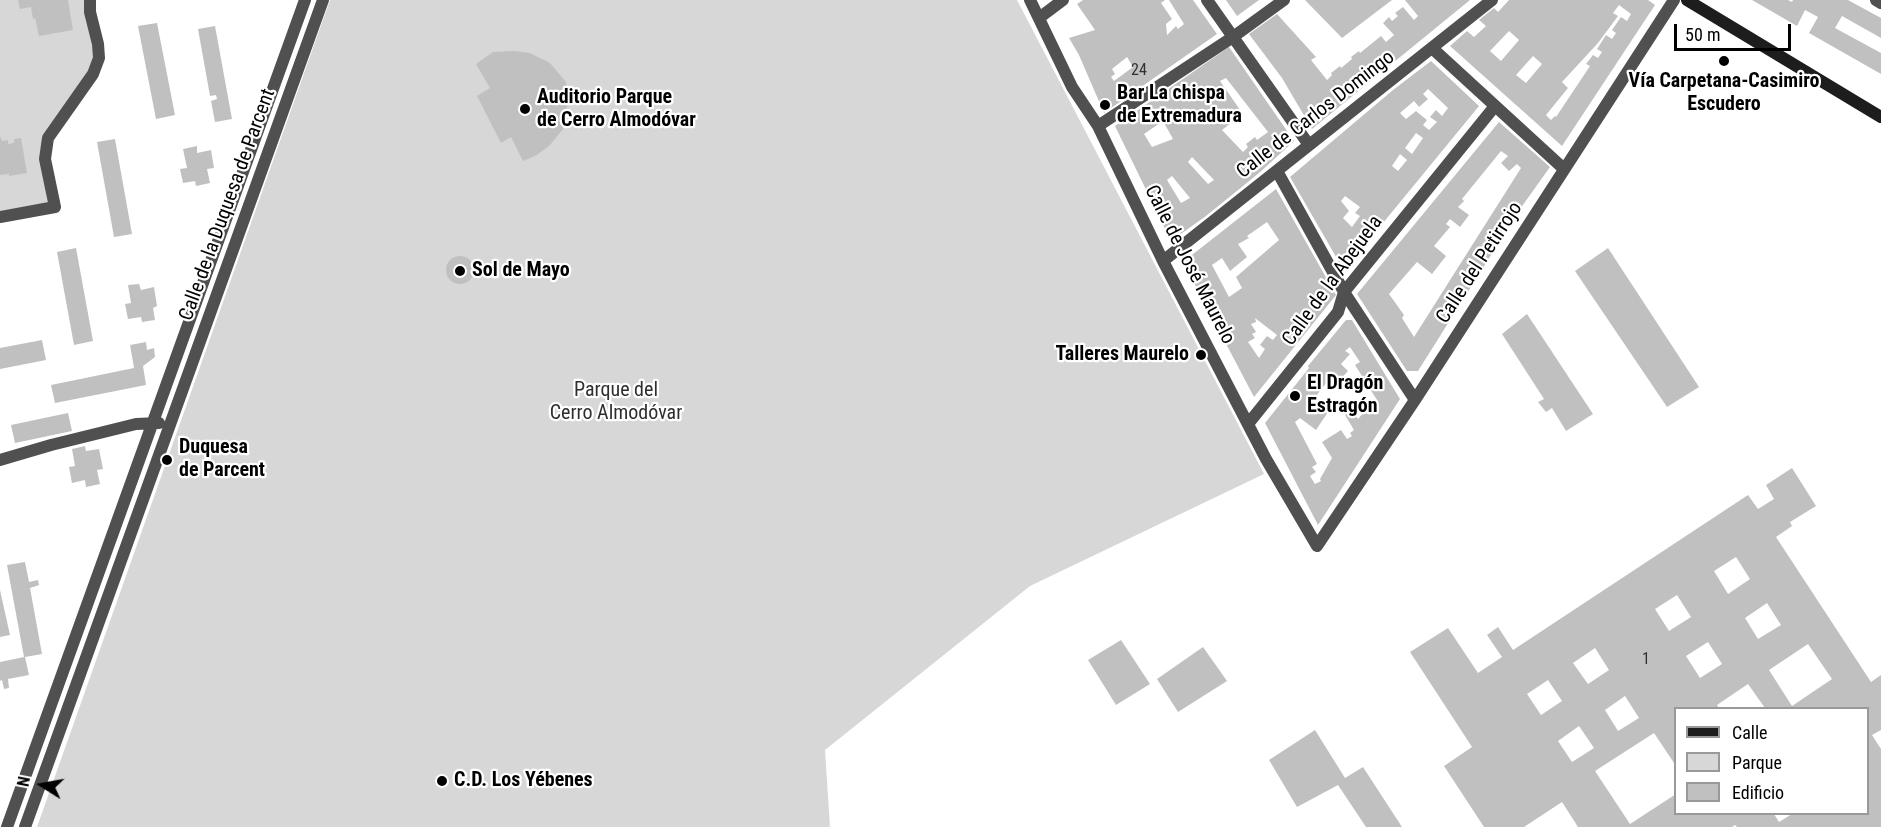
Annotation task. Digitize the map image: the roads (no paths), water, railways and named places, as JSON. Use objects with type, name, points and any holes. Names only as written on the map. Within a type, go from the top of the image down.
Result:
[{"type":"street","points":[[0,217],[55,207],[45,159],[48,138],[93,74],[99,58],[90,12],[90,0]]},
{"type":"street","name":"Calle de la Duquesa de Parcent","points":[[7,827],[305,0]]},
{"type":"street","name":"Calle de la Duquesa de Parcent","points":[[25,827],[323,0]]},
{"type":"street","name":"Calle de José Maurelo","points":[[1030,0],[1072,87],[1098,126],[1163,261],[1248,424],[1317,546]]},
{"type":"street","points":[[1039,18],[1063,0]]},
{"type":"street","points":[[1207,0],[1309,145]]},
{"type":"street","points":[[1098,126],[1233,37],[1284,0]]},
{"type":"street","name":"Calle de Carlos Domingo","points":[[1163,261],[1492,0]]},
{"type":"street","name":"Calle del Petirrojo","points":[[1317,546],[1415,400],[1674,0]]},
{"type":"street","points":[[1687,0],[1881,117]]},
{"type":"street","points":[[1876,0],[1881,3]]},
{"type":"street","points":[[1432,48],[1564,169]]},
{"type":"street","name":"Calle de la Abejuela","points":[[1248,424],[1338,312],[1344,292],[1495,106]]},
{"type":"street","points":[[1277,171],[1344,292],[1415,400]]},
{"type":"street","points":[[0,460],[136,424],[170,424]]},
{"type":"place","name":"Vía Carpetana-Casimiro Escudero","points":[[1724,61]]},
{"type":"place","name":"Bar La chispa de Extremadura","points":[[1105,105]]},
{"type":"place","name":"Auditorio Parque de Cerro Almodóvar","points":[[525,109]]},
{"type":"place","name":"Sol de Mayo","points":[[460,271]]},
{"type":"place","name":"Talleres Maurelo","points":[[1201,355]]},
{"type":"place","name":"El Dragón Estragón","points":[[1295,396]]},
{"type":"place","name":"Duquesa de Parcent","points":[[167,460]]},
{"type":"place","name":"C.D. Los Yébenes","points":[[442,781]]},
{"type":"park label","name":"Parque del Cerro Almodóvar","points":[[616,402]]}]
